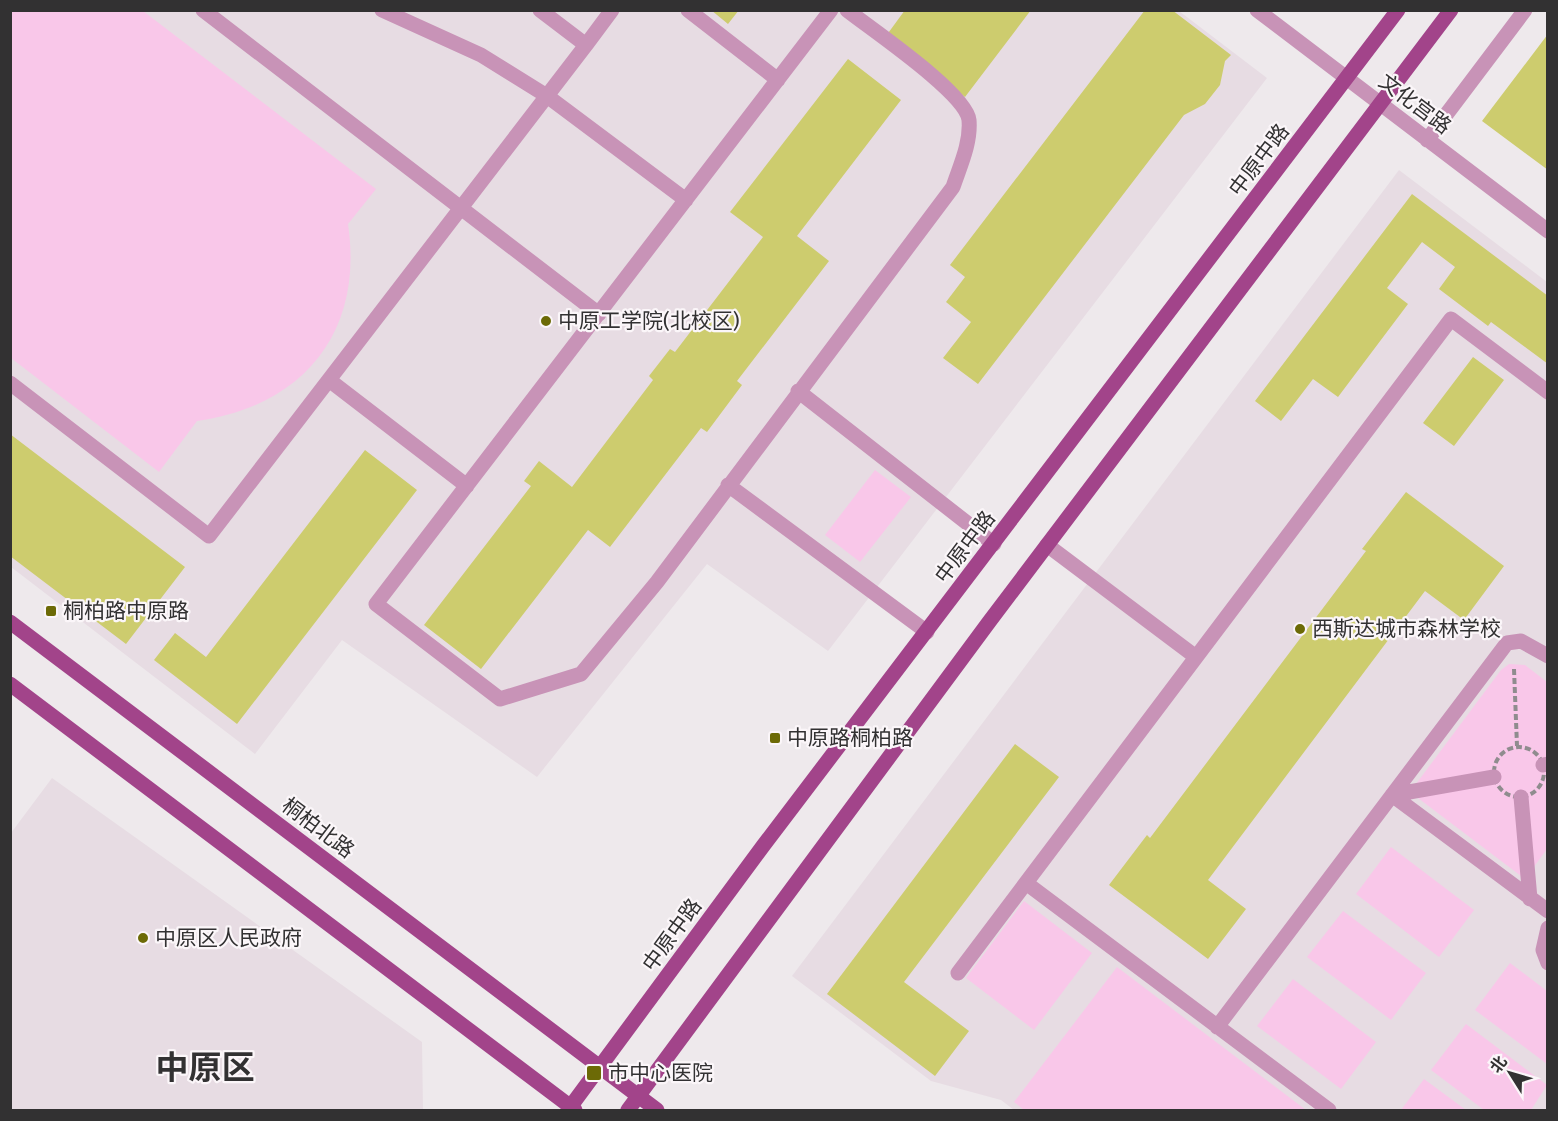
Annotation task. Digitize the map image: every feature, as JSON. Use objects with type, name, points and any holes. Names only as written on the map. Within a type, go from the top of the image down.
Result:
[{"type":"main road","name":"中原中路","points":[[571,1109],[763,846],[1398,10]]},
{"type":"main road","points":[[628,1110],[1047,545],[1451,10]]},
{"type":"main road","name":"桐柏北路","points":[[10,622],[657,1110]]},
{"type":"main road","points":[[10,684],[571,1109]]},
{"type":"street","points":[[203,10],[599,314]]},
{"type":"street","points":[[540,10],[585,45]]},
{"type":"street","points":[[10,383],[209,536],[612,10]]},
{"type":"street","points":[[688,10],[778,80]]},
{"type":"street","points":[[831,10],[376,604],[501,699],[580,674],[657,582],[953,187],[967,145],[969,118],[961,104],[944,85],[847,10]]},
{"type":"street","name":"文化宫路","points":[[1257,10],[1548,231]]},
{"type":"street","points":[[1427,140],[1525,10]]},
{"type":"street","points":[[384,11],[480,55],[547,96],[686,200]]},
{"type":"street","points":[[958,973],[1451,319],[1548,392]]},
{"type":"street","points":[[329,380],[467,486]]},
{"type":"street","points":[[798,391],[994,544]]},
{"type":"street","points":[[728,485],[927,632]]},
{"type":"street","points":[[1047,545],[1196,657]]},
{"type":"street","points":[[1217,1027],[1507,643],[1521,641],[1548,656]]},
{"type":"street","points":[[1392,795],[1494,777]]},
{"type":"street","points":[[1392,795],[1548,911]]},
{"type":"street","points":[[1521,797],[1530,899]]},
{"type":"street","points":[[1026,883],[1329,1110]]},
{"type":"street","points":[[1548,928],[1542,950],[1548,963]]},
{"type":"path","points":[[1513,642],[1517,746]]},
{"type":"path","points":[[1517,746],[1533,750],[1545,764],[1542,783],[1536,791],[1521,797],[1507,794],[1498,788],[1494,777],[1494,767],[1498,756],[1507,749],[1517,746]]},
{"type":"shaded area","name":"中原工学院(北校区)","points":[[10,11],[1179,11],[1267,78],[828,651],[707,564],[537,777],[342,640],[255,754],[11,567]]},
{"type":"shaded area","points":[[10,11],[143,11],[376,189],[348,224],[350,263],[346,298],[335,330],[319,357],[296,381],[268,399],[235,413],[197,421],[159,472],[11,358]]},
{"type":"shaded area","name":"西斯达城市森林学校","points":[[1399,170],[1547,282],[1547,1110],[1014,1110],[1001,1100],[931,1081],[792,976]]},
{"type":"shaded area","points":[[875,470],[911,497],[860,562],[825,535]]},
{"type":"shaded area","points":[[1509,664],[1525,665],[1547,682],[1547,849],[1525,879],[1410,792],[1501,670]]},
{"type":"shaded area","name":"中原区人民政府","points":[[52,778],[422,1042],[423,1110],[11,1110],[11,833]]},
{"type":"shaded area","points":[[1391,847],[1474,910],[1439,957],[1356,894]]},
{"type":"shaded area","points":[[1024,901],[1092,953],[1034,1030],[966,978]]},
{"type":"shaded area","points":[[1343,911],[1426,973],[1391,1020],[1307,957]]},
{"type":"shaded area","points":[[1510,963],[1547,991],[1547,1064],[1475,1010]]},
{"type":"shaded area","points":[[1117,967],[1306,1110],[1024,1110],[1014,1102]]},
{"type":"shaded area","points":[[1293,979],[1376,1042],[1341,1089],[1257,1026]]},
{"type":"shaded area","points":[[1466,1024],[1547,1085],[1531,1110],[1484,1110],[1431,1070]]},
{"type":"shaded area","points":[[1424,1079],[1466,1110],[1401,1110]]},
{"type":"building","points":[[711,10],[739,10],[728,24]]},
{"type":"building","points":[[905,10],[1031,10],[965,97],[886,36]]},
{"type":"building","points":[[1145,10],[1172,10],[1231,55],[1225,61],[1220,85],[1205,104],[1184,115],[978,384],[943,358],[971,322],[946,302],[965,277],[950,265]]},
{"type":"building","points":[[1548,34],[1548,170],[1482,121]]},
{"type":"building","points":[[848,59],[901,100],[797,236],[829,261],[737,381],[742,385],[707,432],[701,428],[610,547],[588,530],[481,669],[424,625],[531,486],[524,481],[539,461],[572,487],[653,380],[649,376],[670,349],[675,352],[763,237],[730,212]]},
{"type":"building","points":[[1412,194],[1548,296],[1548,364],[1491,322],[1488,326],[1439,289],[1455,267],[1422,242],[1387,288],[1408,304],[1338,397],[1313,379],[1281,421],[1255,401]]},
{"type":"building","points":[[1473,357],[1504,380],[1454,446],[1423,423]]},
{"type":"building","points":[[10,434],[185,567],[126,644],[10,556]]},
{"type":"building","points":[[365,450],[417,490],[237,724],[154,660],[175,633],[206,657]]},
{"type":"building","points":[[1406,492],[1504,566],[1464,620],[1425,591],[1208,880],[1246,909],[1208,959],[1109,885],[1147,835],[1150,838],[1366,551],[1362,549]]},
{"type":"building","points":[[1015,744],[1059,777],[904,982],[969,1031],[935,1076],[827,994]]},
{"type":"place","name":"中原工学院(北校区)","points":[[546,321]]},
{"type":"place","name":"桐柏路中原路","points":[[51,611]]},
{"type":"place","name":"西斯达城市森林学校","points":[[1300,629]]},
{"type":"place","name":"中原路桐柏路","points":[[775,738]]},
{"type":"place","name":"中原区人民政府","points":[[143,938]]},
{"type":"place","name":"市中心医院","points":[[594,1073]]},
{"type":"district","name":"中原区","points":[[205,1067]]}]
